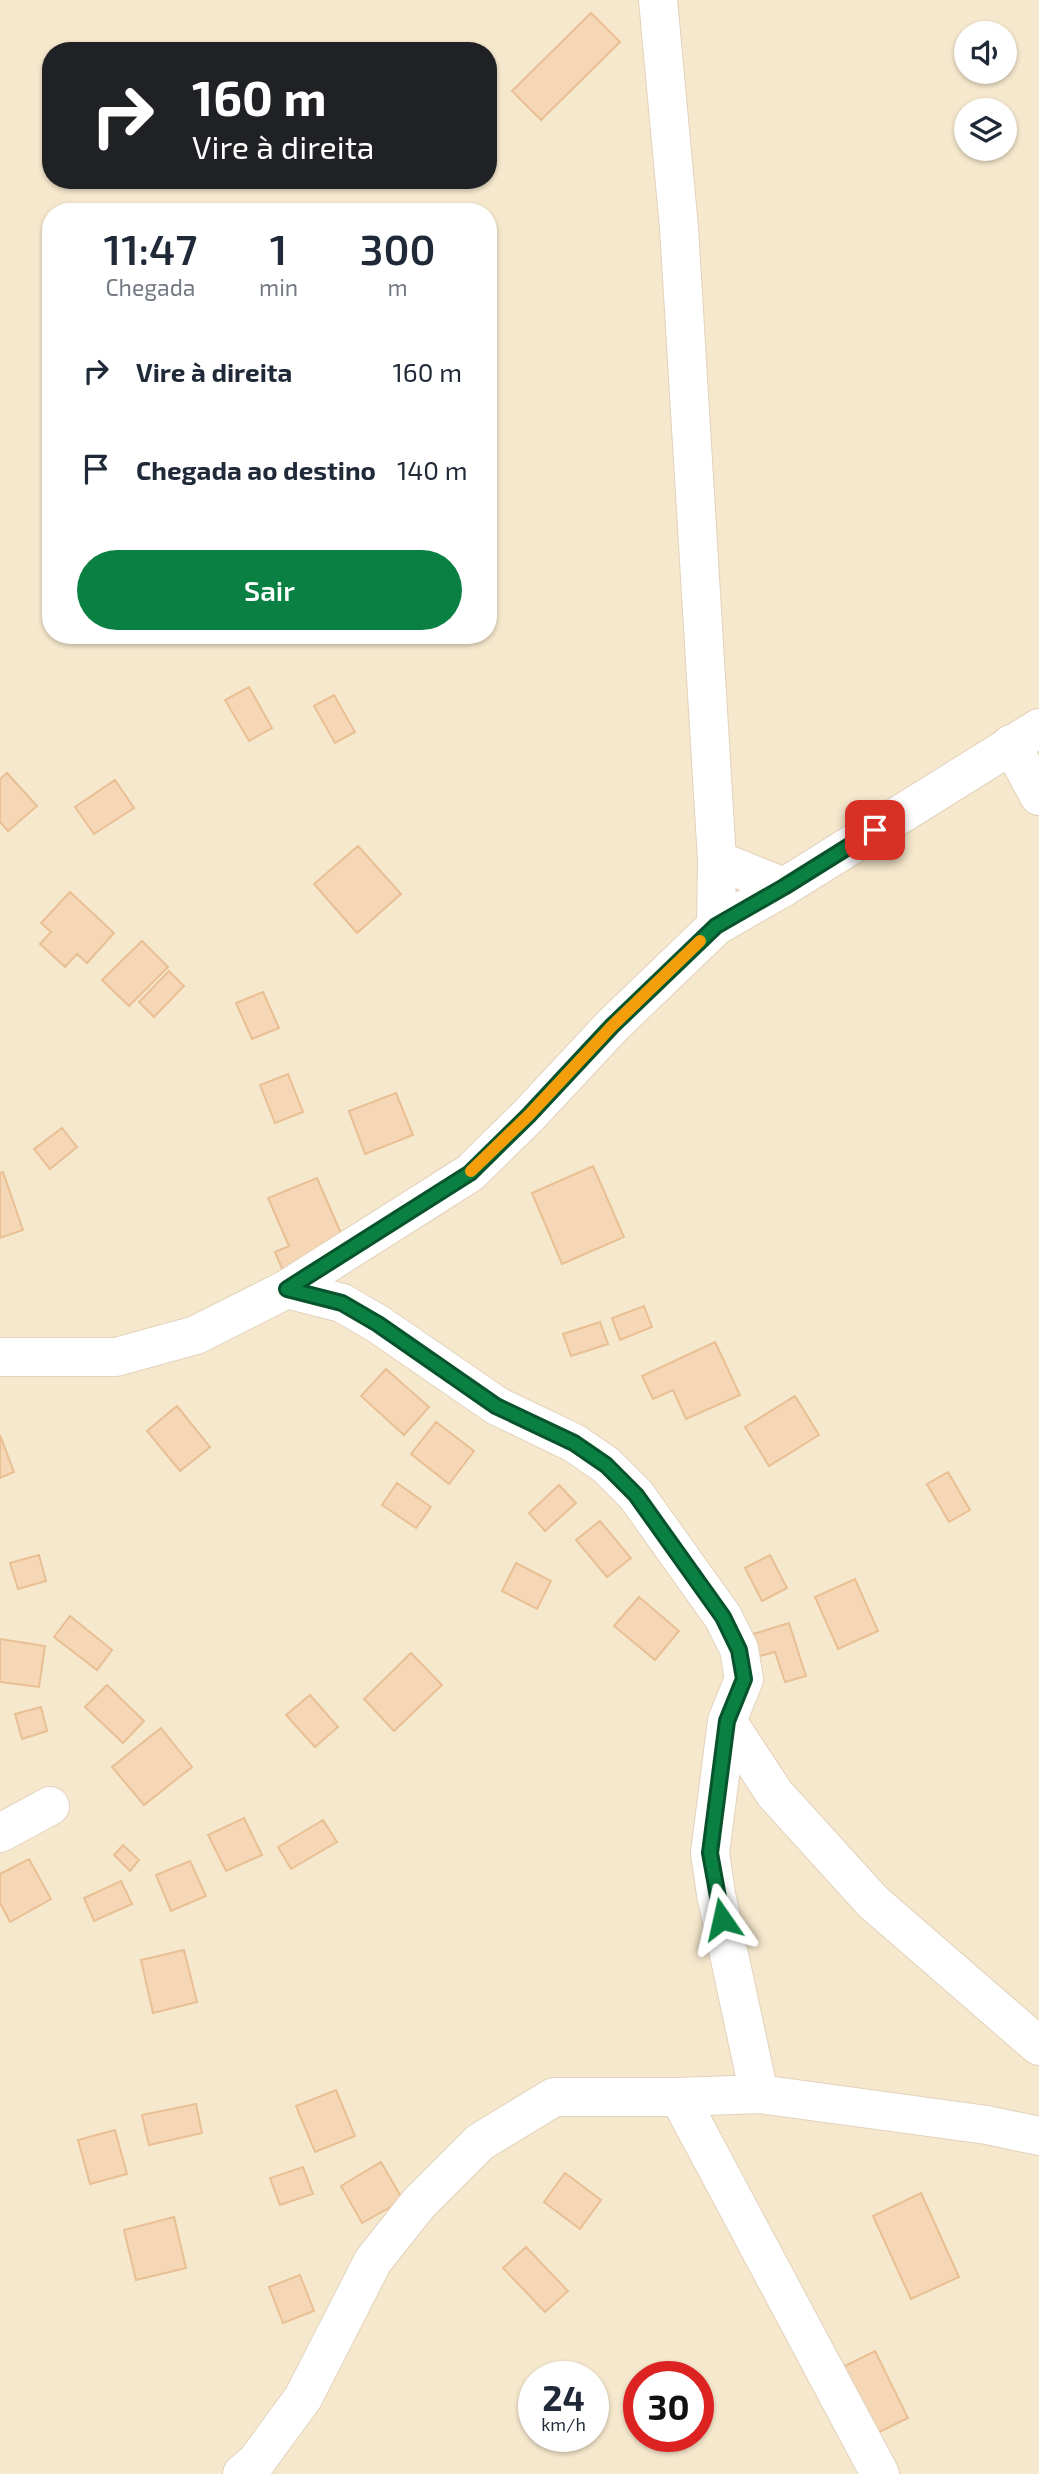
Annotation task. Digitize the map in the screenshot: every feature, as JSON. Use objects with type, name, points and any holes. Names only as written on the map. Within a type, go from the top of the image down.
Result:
[{"type":"street","points":[[658,0],[678,228],[716,860],[716,926]]},
{"type":"street","points":[[0,1357],[116,1357],[196,1335],[287,1289],[470,1173],[529,1115],[612,1026],[716,926],[784,887],[1025,736],[1039,796]]},
{"type":"street","points":[[716,860],[784,887]]},
{"type":"street","points":[[287,1289],[342,1303],[378,1324],[496,1406],[574,1443],[606,1465],[636,1495],[723,1617],[739,1650],[744,1679],[727,1721],[710,1853],[716,1894],[759,2094]]},
{"type":"street","points":[[727,1721],[775,1794],[873,1902],[1039,2046]]},
{"type":"street","points":[[0,1833],[50,1806]]},
{"type":"street","points":[[242,2474],[256,2462],[303,2398],[373,2261],[419,2203],[480,2142],[554,2097],[759,2094],[987,2125],[1039,2136]]},
{"type":"street","points":[[679,2097],[880,2474]]},
{"type":"shaded area","points":[[0,0],[1039,0],[1039,2474],[0,2474]]},
{"type":"building","points":[[591,13],[620,42],[541,120],[512,91]]},
{"type":"building","points":[[249,687],[272,728],[249,741],[225,700]]},
{"type":"building","points":[[334,695],[355,732],[335,743],[314,706]]},
{"type":"building","points":[[7,773],[37,806],[8,831],[0,822],[0,779]]},
{"type":"building","points":[[115,780],[134,808],[94,834],[75,807]]},
{"type":"building","points":[[358,846],[401,894],[357,933],[314,884]]},
{"type":"building","points":[[70,892],[114,933],[87,963],[77,954],[65,967],[40,944],[51,932],[41,923]]},
{"type":"building","points":[[142,941],[168,967],[129,1006],[102,980]]},
{"type":"building","points":[[169,971],[184,986],[154,1017],[139,1002]]},
{"type":"building","points":[[263,992],[279,1028],[252,1039],[236,1003]]},
{"type":"building","points":[[288,1074],[303,1112],[275,1123],[260,1085]]},
{"type":"building","points":[[396,1093],[413,1135],[365,1154],[349,1111]]},
{"type":"building","points":[[62,1128],[77,1147],[50,1169],[34,1149]]},
{"type":"building","points":[[593,1166],[624,1237],[562,1264],[532,1193]]},
{"type":"building","points":[[3,1172],[23,1230],[0,1238],[0,1173]]},
{"type":"building","points":[[317,1178],[346,1245],[283,1271],[275,1252],[289,1246],[268,1198]]},
{"type":"building","points":[[644,1306],[652,1327],[620,1340],[612,1318]]},
{"type":"building","points":[[600,1322],[608,1344],[571,1356],[563,1334]]},
{"type":"building","points":[[715,1342],[740,1395],[686,1419],[673,1390],[653,1399],[642,1376]]},
{"type":"building","points":[[386,1369],[429,1407],[404,1435],[361,1396]]},
{"type":"building","points":[[795,1396],[819,1435],[769,1466],[745,1427]]},
{"type":"building","points":[[177,1406],[210,1447],[180,1471],[147,1431]]},
{"type":"building","points":[[436,1422],[474,1451],[449,1484],[411,1454]]},
{"type":"building","points":[[0,1435],[14,1472],[0,1478]]},
{"type":"building","points":[[948,1472],[970,1510],[949,1522],[927,1484]]},
{"type":"building","points":[[397,1483],[431,1507],[416,1528],[382,1505]]},
{"type":"building","points":[[559,1485],[576,1503],[545,1531],[529,1513]]},
{"type":"building","points":[[600,1521],[631,1558],[607,1577],[576,1540]]},
{"type":"building","points":[[39,1555],[46,1581],[18,1589],[10,1563]]},
{"type":"building","points":[[770,1555],[787,1588],[762,1601],[745,1568]]},
{"type":"building","points":[[516,1563],[551,1581],[537,1609],[502,1591]]},
{"type":"building","points":[[855,1579],[878,1631],[838,1649],[815,1597]]},
{"type":"building","points":[[639,1597],[679,1631],[655,1660],[614,1626]]},
{"type":"building","points":[[70,1616],[112,1650],[97,1670],[54,1637]]},
{"type":"building","points":[[789,1623],[806,1676],[785,1682],[775,1652],[753,1658],[747,1636]]},
{"type":"building","points":[[0,1639],[45,1646],[39,1687],[0,1682]]},
{"type":"building","points":[[411,1653],[442,1685],[394,1731],[364,1699]]},
{"type":"building","points":[[107,1685],[144,1721],[123,1743],[85,1707]]},
{"type":"building","points":[[310,1695],[338,1727],[315,1747],[286,1715]]},
{"type":"building","points":[[41,1707],[47,1731],[22,1739],[15,1714]]},
{"type":"building","points":[[161,1728],[192,1767],[144,1805],[112,1767]]},
{"type":"building","points":[[244,1818],[262,1855],[226,1871],[208,1835]]},
{"type":"building","points":[[323,1820],[337,1842],[291,1869],[278,1847]]},
{"type":"building","points":[[123,1845],[139,1860],[130,1871],[114,1855]]},
{"type":"building","points":[[29,1859],[51,1899],[10,1922],[0,1903],[0,1874]]},
{"type":"building","points":[[190,1861],[206,1896],[171,1911],[156,1875]]},
{"type":"building","points":[[121,1881],[132,1904],[94,1921],[84,1898]]},
{"type":"building","points":[[184,1950],[197,2002],[153,2013],[141,1960]]},
{"type":"building","points":[[336,2090],[355,2136],[315,2152],[296,2106]]},
{"type":"building","points":[[196,2104],[202,2133],[149,2145],[142,2115]]},
{"type":"building","points":[[115,2130],[127,2174],[90,2184],[78,2140]]},
{"type":"building","points":[[381,2162],[403,2200],[362,2223],[341,2186]]},
{"type":"building","points":[[303,2167],[313,2194],[280,2205],[270,2178]]},
{"type":"building","points":[[565,2173],[601,2200],[580,2229],[544,2202]]},
{"type":"building","points":[[921,2193],[959,2277],[911,2299],[873,2216]]},
{"type":"building","points":[[174,2217],[186,2268],[136,2280],[124,2230]]},
{"type":"building","points":[[526,2247],[568,2291],[545,2312],[503,2268]]},
{"type":"building","points":[[300,2275],[314,2311],[283,2323],[269,2287]]},
{"type":"building","points":[[875,2351],[908,2418],[869,2437],[835,2371]]},
{"type":"slow traffic","points":[[471,1171],[529,1115],[612,1026],[700,941]]},
{"type":"route","points":[[722,1919],[710,1853],[727,1721],[744,1679],[739,1650],[723,1617],[636,1495],[606,1465],[574,1443],[496,1406],[378,1324],[342,1303],[287,1289],[470,1173],[529,1115],[612,1026],[716,926],[875,830]]}]
